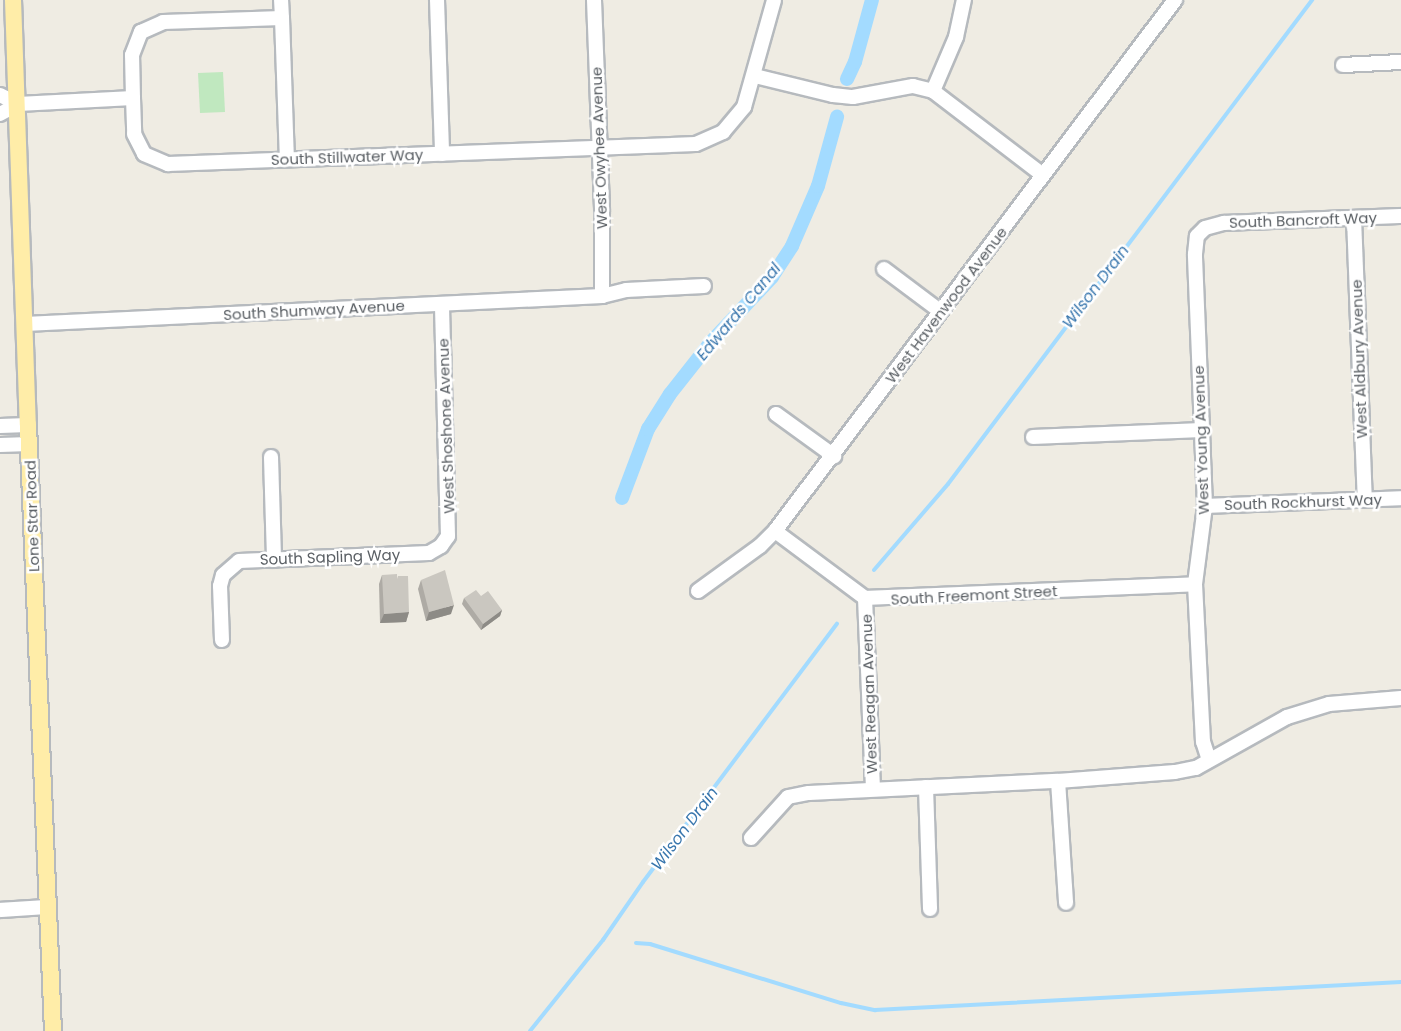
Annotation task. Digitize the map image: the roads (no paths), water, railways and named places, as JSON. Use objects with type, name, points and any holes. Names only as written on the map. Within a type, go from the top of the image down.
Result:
[{"type":"main road","name":"Lone Star Road","points":[[14,0],[28,425],[53,1031]]},
{"type":"street","points":[[281,0],[287,159]]},
{"type":"street","points":[[437,0],[442,154]]},
{"type":"street","name":"West Owyhee Avenue","points":[[594,0],[600,148],[602,296]]},
{"type":"street","points":[[774,0],[755,76],[833,95],[853,97],[913,86],[933,91],[1043,175]]},
{"type":"street","points":[[933,91],[956,37],[964,0]]},
{"type":"street","name":"West Havenwood Avenue","points":[[698,591],[760,546],[775,531],[834,456],[940,311],[1175,0]]},
{"type":"street","name":"South Stillwater Way","points":[[282,18],[163,22],[141,32],[132,55],[133,99],[134,134],[144,154],[168,164],[696,144],[723,132],[744,107],[755,76]]},
{"type":"street","points":[[1343,65],[1401,62]]},
{"type":"street","points":[[0,95],[18,104]]},
{"type":"street","points":[[0,114],[18,104],[133,99]]},
{"type":"street","name":"South Bancroft Way","points":[[1205,228],[1224,223],[1401,216]]},
{"type":"street","name":"West Aldbury Avenue","points":[[1354,218],[1365,500]]},
{"type":"street","name":"West Young Avenue","points":[[1205,228],[1197,236],[1195,254],[1205,506],[1196,584],[1203,742],[1209,760]]},
{"type":"street","points":[[884,269],[940,311]]},
{"type":"street","name":"South Shumway Avenue","points":[[25,324],[602,296],[626,290],[704,286]]},
{"type":"street","name":"West Shoshone Avenue","points":[[441,546],[448,536],[449,512],[442,304]]},
{"type":"street","points":[[776,414],[834,456]]},
{"type":"street","points":[[0,426],[28,425]]},
{"type":"street","points":[[1033,437],[1201,430]]},
{"type":"street","points":[[0,446],[29,444]]},
{"type":"street","points":[[271,457],[274,560]]},
{"type":"street","name":"South Rockhurst Way","points":[[1205,506],[1401,498]]},
{"type":"street","points":[[775,531],[865,598]]},
{"type":"street","name":"South Sapling Way","points":[[222,640],[220,586],[223,575],[239,561],[429,553],[441,546]]},
{"type":"street","name":"South Freemont Street","points":[[865,598],[1196,584]]},
{"type":"street","name":"West Reagan Avenue","points":[[865,598],[873,789]]},
{"type":"street","points":[[751,838],[788,797],[809,793],[1058,781],[1174,772],[1196,768],[1287,717],[1329,704],[1401,698]]},
{"type":"street","points":[[1058,781],[1066,903]]},
{"type":"street","points":[[926,787],[930,909]]},
{"type":"street","points":[[0,910],[47,907]]},
{"type":"waterway","name":"Edwards Canal","points":[[847,79],[855,62],[872,0]]},
{"type":"waterway","name":"Wilson Drain","points":[[874,570],[948,484],[1312,0]]},
{"type":"waterway","name":"Edwards Canal","points":[[622,498],[648,429],[670,394],[711,342],[772,277],[792,246],[818,186],[837,117]]},
{"type":"waterway","name":"Wilson Drain","points":[[530,1031],[603,940],[643,882],[837,624]]},
{"type":"waterway","points":[[636,943],[650,944],[841,1003],[875,1010],[1401,982]]}]
